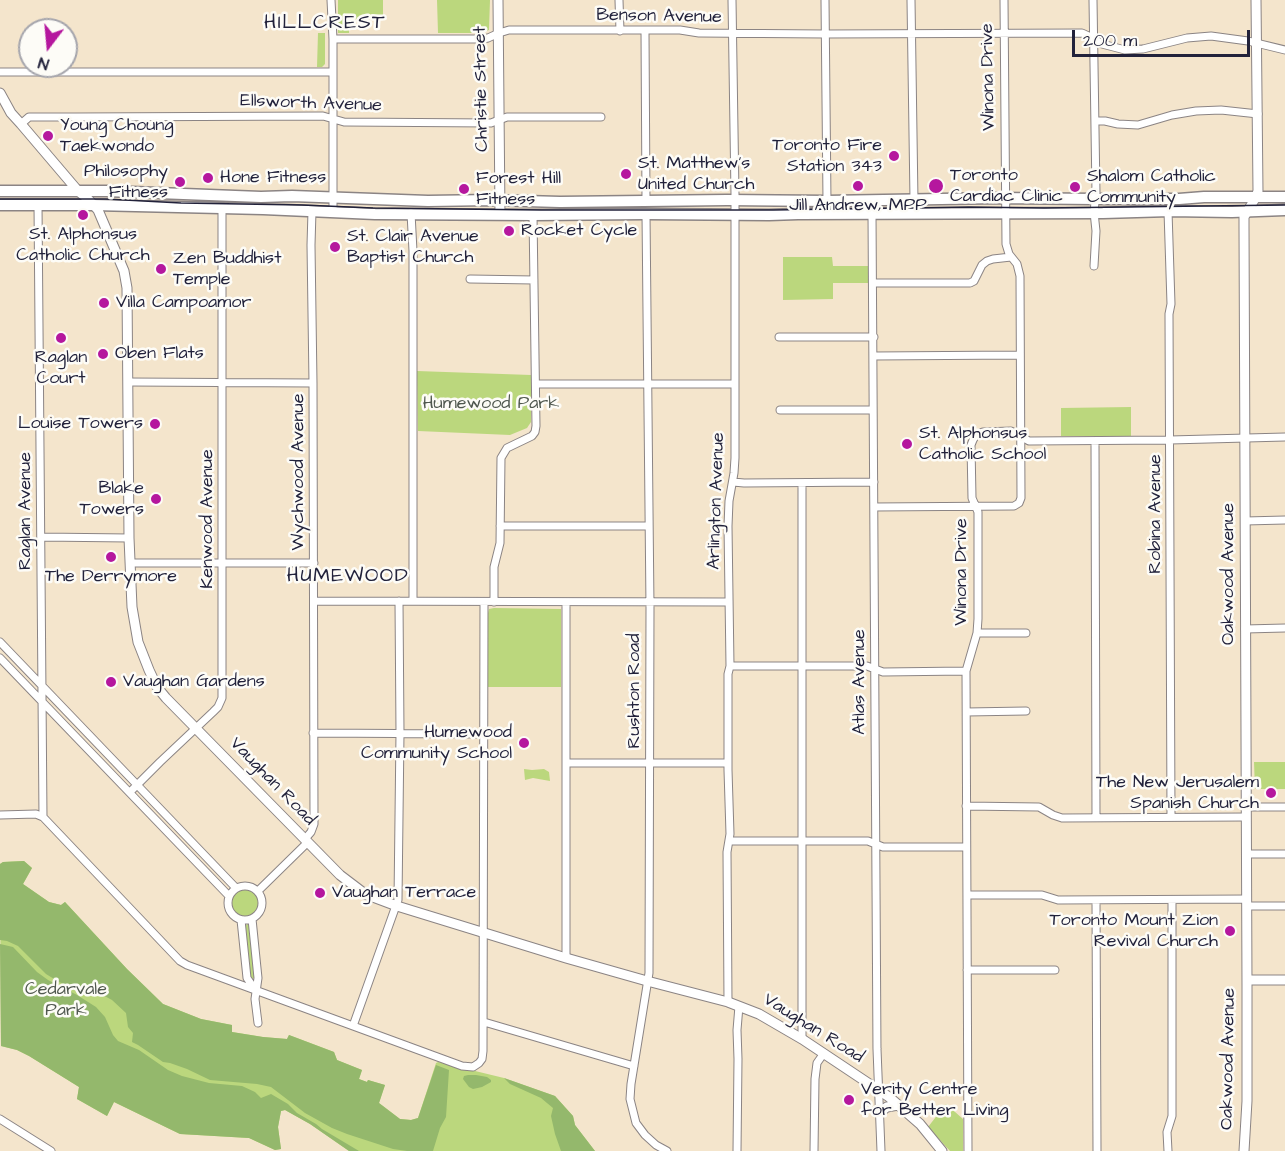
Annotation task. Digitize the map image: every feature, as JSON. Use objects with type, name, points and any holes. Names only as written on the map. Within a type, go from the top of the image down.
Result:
[{"type":"main road","points":[[0,191],[78,191],[418,201],[827,201],[1285,197]]},
{"type":"main road","points":[[0,205],[93,205],[333,213],[533,216],[1285,210]]},
{"type":"street","points":[[331,0],[333,213]]},
{"type":"street","name":"Christie Street","points":[[498,0],[500,214]]},
{"type":"street","points":[[619,0],[620,31]]},
{"type":"street","name":"Arlington Avenue","points":[[728,1002],[729,501],[735,458],[732,0]]},
{"type":"street","points":[[825,0],[827,201]]},
{"type":"street","points":[[911,0],[914,200]]},
{"type":"street","name":"Winona Drive","points":[[968,1151],[966,671],[978,633],[978,512],[975,507],[1014,506],[1019,503],[1021,492],[1020,276],[1017,264],[1011,258],[1007,248],[1004,0]]},
{"type":"street","points":[[1093,0],[1094,266]]},
{"type":"street","name":"Oakwood Avenue","points":[[1244,1151],[1247,1101],[1247,903],[1244,217],[1258,191],[1256,0]]},
{"type":"street","name":"Benson Avenue","points":[[333,39],[488,39],[509,30],[680,30],[699,33],[825,34],[1082,33],[1102,44],[1125,50],[1143,49],[1198,36],[1234,38],[1285,50]]},
{"type":"street","points":[[645,31],[646,201]]},
{"type":"street","points":[[0,72],[332,72]]},
{"type":"street","name":"Vaughan Road","points":[[0,93],[11,113],[78,191],[98,210],[125,278],[132,607],[138,642],[157,687],[166,698],[306,841],[358,889],[397,906],[647,981],[728,1002],[765,1017],[878,1089],[920,1124],[942,1151]]},
{"type":"street","points":[[1095,121],[1138,125],[1196,111],[1221,110],[1258,114]]},
{"type":"street","name":"Ellsworth Avenue","points":[[21,124],[29,117],[323,116],[344,123],[491,123],[507,117],[601,117]]},
{"type":"street","name":"Raglan Avenue","points":[[38,204],[43,817]]},
{"type":"street","name":"Kenwood Avenue","points":[[130,792],[197,728],[218,706],[222,698],[222,208]]},
{"type":"street","name":"Wychwood Avenue","points":[[306,841],[314,824],[312,211]]},
{"type":"street","name":"Robina Avenue","points":[[1168,211],[1171,304],[1169,314],[1171,817]]},
{"type":"street","points":[[411,213],[413,230],[413,601]]},
{"type":"street","name":"Atlas Avenue","points":[[873,213],[875,844],[881,1151]]},
{"type":"street","name":"Rushton Road","points":[[646,214],[650,602],[650,951],[649,973],[630,1099],[636,1123],[656,1145],[667,1151]]},
{"type":"street","points":[[495,602],[494,567],[500,546],[501,458],[507,448],[532,436],[536,429],[533,216]]},
{"type":"street","points":[[873,283],[970,283],[974,281],[980,268],[987,261],[1011,258]]},
{"type":"street","points":[[470,279],[534,280]]},
{"type":"street","points":[[779,337],[874,337]]},
{"type":"street","points":[[874,356],[1020,355]]},
{"type":"street","points":[[128,382],[313,382]]},
{"type":"street","points":[[536,384],[735,384]]},
{"type":"street","points":[[780,410],[873,410]]},
{"type":"street","points":[[874,507],[975,507],[972,498],[971,445],[976,435],[983,432],[1011,431],[1029,441],[1285,437]]},
{"type":"street","points":[[1095,441],[1096,818]]},
{"type":"street","points":[[733,482],[874,482]]},
{"type":"street","points":[[802,483],[802,1039]]},
{"type":"street","points":[[1245,521],[1285,520]]},
{"type":"street","points":[[500,526],[649,526]]},
{"type":"street","points":[[41,537],[129,538]]},
{"type":"street","points":[[130,563],[314,563]]},
{"type":"street","points":[[314,601],[729,602]]},
{"type":"street","points":[[353,1026],[397,906],[400,733],[399,601]]},
{"type":"street","points":[[0,815],[36,814],[43,817],[180,961],[187,965],[462,1066],[473,1067],[482,1059],[484,1022],[484,602]]},
{"type":"street","points":[[566,602],[566,957]]},
{"type":"street","points":[[1245,629],[1285,628]]},
{"type":"street","points":[[978,633],[1026,633]]},
{"type":"street","points":[[0,642],[236,888]]},
{"type":"street","points":[[0,658],[229,896]]},
{"type":"street","points":[[730,666],[867,666],[883,672],[966,671]]},
{"type":"street","points":[[967,712],[1026,711]]},
{"type":"street","points":[[313,734],[483,734]]},
{"type":"street","points":[[567,764],[728,763]]},
{"type":"street","points":[[966,806],[1040,807],[1059,817],[1246,817]]},
{"type":"street","points":[[1246,807],[1285,807]]},
{"type":"street","points":[[258,891],[306,841]]},
{"type":"street","points":[[729,841],[868,841],[883,847],[966,847]]},
{"type":"street","points":[[1246,854],[1285,854]]},
{"type":"street","points":[[247,885],[258,891],[262,907],[252,919],[241,920],[231,913],[229,896],[236,888],[247,885]]},
{"type":"street","points":[[967,895],[1042,895],[1057,900],[1172,900],[1285,906]]},
{"type":"street","points":[[1096,900],[1097,1151]]},
{"type":"street","points":[[1168,1151],[1167,1132],[1172,1116],[1172,900]]},
{"type":"street","points":[[252,919],[258,978],[256,991],[258,1023]]},
{"type":"street","points":[[241,920],[247,978],[256,991]]},
{"type":"street","points":[[967,970],[1055,970]]},
{"type":"street","points":[[1247,980],[1285,980]]},
{"type":"street","points":[[737,1151],[736,1030],[739,1006]]},
{"type":"street","points":[[484,1022],[634,1066]]},
{"type":"street","points":[[814,1151],[814,1079],[817,1063],[824,1053]]},
{"type":"street","points":[[880,1112],[887,1107],[898,1105]]},
{"type":"street","points":[[0,1119],[51,1151]]},
{"type":"green space","points":[[338,0],[383,0],[383,19],[349,19],[349,33],[338,33]]},
{"type":"green space","points":[[437,0],[490,0],[489,30],[481,33],[438,33]]},
{"type":"green space","points":[[318,33],[325,33],[325,64],[322,67],[317,67]]},
{"type":"green space","points":[[783,257],[832,257],[833,266],[868,266],[869,283],[833,283],[833,299],[783,300]]},
{"type":"green space","name":"Humewood Park","points":[[417,371],[531,375],[531,422],[527,428],[510,435],[418,431]]},
{"type":"green space","points":[[1131,407],[1131,436],[1061,436],[1061,408]]},
{"type":"green space","points":[[489,609],[561,609],[561,687],[488,687],[488,613]]},
{"type":"green space","points":[[1254,762],[1285,762],[1285,789],[1255,789]]},
{"type":"green space","points":[[524,769],[544,769],[549,772],[550,781],[533,778],[525,780]]},
{"type":"green space","name":"Cedarvale Park","points":[[24,861],[32,868],[23,884],[49,902],[61,905],[65,902],[163,1004],[201,1019],[232,1025],[232,1032],[287,1039],[289,1035],[334,1052],[337,1060],[362,1070],[359,1079],[385,1085],[379,1103],[400,1119],[418,1118],[438,1062],[504,1078],[555,1096],[573,1116],[575,1125],[595,1151],[349,1151],[285,1110],[281,1111],[278,1127],[281,1149],[275,1150],[249,1138],[180,1134],[114,1102],[107,1116],[77,1099],[79,1087],[29,1056],[1,1046],[0,864]]},
{"type":"green space","points":[[24,861],[32,868],[23,884],[49,902],[61,905],[65,902],[163,1004],[201,1019],[232,1025],[232,1032],[287,1039],[289,1035],[334,1052],[337,1060],[362,1070],[359,1079],[385,1085],[379,1103],[400,1119],[418,1118],[436,1065],[449,1070],[446,1117],[433,1151],[393,1149],[347,1134],[305,1113],[271,1087],[210,1080],[187,1069],[163,1062],[132,1042],[133,1033],[128,1027],[126,1013],[112,1000],[97,992],[86,989],[78,990],[59,982],[46,974],[18,946],[0,940],[0,864]]},
{"type":"green space","points":[[245,889],[255,893],[259,903],[255,913],[245,917],[235,913],[231,903],[235,893]]},
{"type":"green space","points":[[248,924],[255,976],[253,979],[250,977],[245,928]]},
{"type":"green space","points":[[0,944],[13,947],[48,980],[96,1007],[105,1017],[118,1041],[139,1050],[168,1070],[209,1083],[242,1086],[255,1092],[261,1098],[271,1094],[288,1104],[297,1113],[359,1151],[349,1151],[285,1110],[281,1111],[278,1127],[281,1149],[275,1150],[249,1138],[180,1134],[114,1102],[107,1116],[77,1099],[79,1087],[29,1056],[1,1046]]},
{"type":"green space","points":[[468,1075],[487,1077],[491,1082],[473,1089],[463,1079]]},
{"type":"green space","points":[[504,1078],[555,1096],[573,1116],[575,1125],[595,1151],[561,1151],[551,1116],[553,1108],[541,1098],[510,1084]]},
{"type":"green space","points":[[946,1104],[963,1119],[963,1151],[950,1151],[928,1127]]},
{"type":"tram line","points":[[0,199],[106,199],[373,208],[541,210],[1285,205]]},
{"type":"place","name":"Young Choung Taekwondo","points":[[48,136]]},
{"type":"place","name":"Toronto Fire Station 343","points":[[894,156]]},
{"type":"place","name":"St. Matthew's United Church","points":[[626,174]]},
{"type":"place","name":"Hone Fitness","points":[[208,178]]},
{"type":"place","name":"Philosophy Fitness","points":[[180,182]]},
{"type":"place","name":"Jill Andrew, MPP","points":[[858,186]]},
{"type":"place","name":"Toronto Cardiac Clinic","points":[[936,186]]},
{"type":"place","name":"Shalom Catholic Community","points":[[1075,187]]},
{"type":"place","name":"Forest Hill Fitness","points":[[464,189]]},
{"type":"place","name":"St. Alphonsus Catholic Church","points":[[83,215]]},
{"type":"place","name":"Rocket Cycle","points":[[509,231]]},
{"type":"place","name":"St. Clair Avenue Baptist Church","points":[[335,247]]},
{"type":"place","name":"Zen Buddhist Temple","points":[[161,269]]},
{"type":"place","name":"Villa Campoamor","points":[[104,303]]},
{"type":"place","name":"Raglan Court","points":[[61,338]]},
{"type":"place","name":"Oben Flats","points":[[103,354]]},
{"type":"place","name":"Louise Towers","points":[[155,424]]},
{"type":"place","name":"St. Alphonsus Catholic School","points":[[907,444]]},
{"type":"place","name":"Blake Towers","points":[[156,499]]},
{"type":"place","name":"The Derrymore","points":[[111,557]]},
{"type":"place","name":"Vaughan Gardens","points":[[111,682]]},
{"type":"place","name":"Humewood Community School","points":[[524,743]]},
{"type":"place","name":"The New Jerusalem Spanish Church","points":[[1271,793]]},
{"type":"place","name":"Vaughan Terrace","points":[[320,893]]},
{"type":"place","name":"Toronto Mount Zion Revival Church","points":[[1230,931]]},
{"type":"place","name":"Verity Centre for Better Living","points":[[849,1100]]},
{"type":"district","name":"HILLCREST","points":[[325,24]]},
{"type":"district","name":"HUMEWOOD","points":[[348,577]]}]
